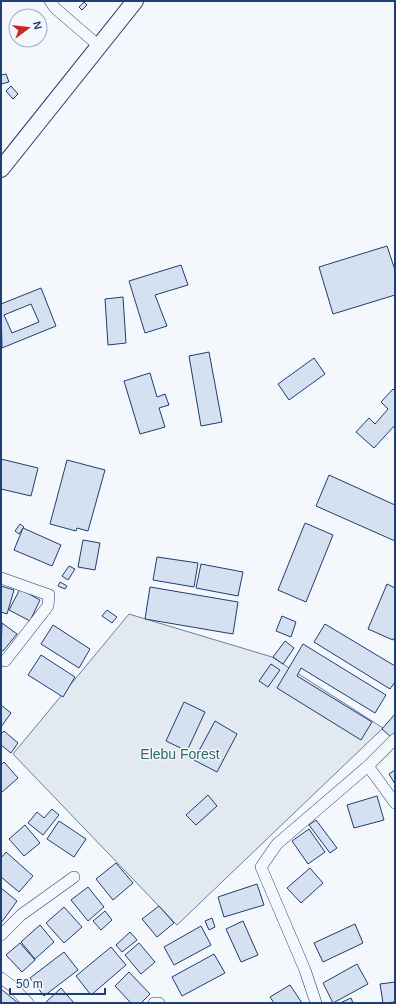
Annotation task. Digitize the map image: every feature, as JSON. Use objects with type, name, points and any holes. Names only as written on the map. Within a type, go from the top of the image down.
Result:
[{"type":"main road","points":[[3,163],[135,1]]},
{"type":"street","points":[[50,1],[55,8],[99,46]]},
{"type":"street","points":[[1,578],[49,595],[48,606],[5,661]]},
{"type":"street","points":[[316,1003],[306,970],[261,867],[277,844],[368,766],[395,739]]},
{"type":"street","points":[[368,766],[395,803]]},
{"type":"street","points":[[1,935],[21,915],[74,877]]},
{"type":"street","points":[[1,978],[12,986],[28,1003]]},
{"type":"street","points":[[154,1003],[159,1003]]},
{"type":"green space","name":"Elebu Forest","points":[[129,614],[272,657],[383,728],[177,925],[13,754]]},
{"type":"building","points":[[84,2],[87,5],[82,10],[79,7]]},
{"type":"building","points":[[6,74],[9,82],[1,84],[1,75]]},
{"type":"building","points":[[11,86],[18,94],[13,99],[6,91]]},
{"type":"building","points":[[387,246],[395,270],[395,295],[333,314],[319,267]]},
{"type":"building","points":[[181,265],[188,285],[155,295],[167,326],[145,333],[129,281]]},
{"type":"building","points":[[41,288],[56,326],[2,348],[1,304]],"holes":[[[31,304],[39,322],[12,333],[4,315]]]},
{"type":"building","points":[[123,297],[126,343],[108,345],[105,299]]},
{"type":"building","points":[[209,352],[222,422],[201,426],[189,356]]},
{"type":"building","points":[[314,358],[325,374],[289,400],[278,384]]},
{"type":"building","points":[[150,373],[157,397],[165,394],[169,405],[159,408],[165,427],[140,434],[124,381]]},
{"type":"building","points":[[393,389],[395,391],[395,425],[374,448],[356,432],[369,418],[375,424],[388,409],[381,402]]},
{"type":"building","points":[[1,459],[38,468],[31,496],[1,489]]},
{"type":"building","points":[[67,460],[105,470],[88,531],[77,528],[76,531],[50,524]]},
{"type":"building","points":[[329,475],[395,505],[395,541],[316,506]]},
{"type":"building","points":[[305,523],[333,535],[306,602],[278,590]]},
{"type":"building","points":[[20,524],[24,527],[19,534],[15,531]]},
{"type":"building","points":[[23,528],[61,545],[52,566],[14,550]]},
{"type":"building","points":[[83,540],[100,543],[95,570],[78,567]]},
{"type":"building","points":[[157,557],[198,563],[194,587],[153,580]]},
{"type":"building","points":[[201,564],[243,572],[238,596],[196,588]]},
{"type":"building","points":[[69,566],[75,569],[68,580],[62,576]]},
{"type":"building","points":[[60,582],[67,586],[65,589],[58,586]]},
{"type":"building","points":[[387,584],[395,588],[395,637],[393,640],[368,629]]},
{"type":"building","points":[[1,586],[14,590],[7,614],[1,612]]},
{"type":"building","points":[[150,587],[238,602],[233,634],[145,619]]},
{"type":"building","points":[[20,589],[40,600],[30,621],[9,610]]},
{"type":"building","points":[[107,610],[117,617],[112,623],[102,616]]},
{"type":"building","points":[[282,616],[296,622],[291,637],[276,631]]},
{"type":"building","points":[[2,623],[17,634],[3,651],[1,650]]},
{"type":"building","points":[[325,624],[395,666],[395,682],[390,689],[314,642]]},
{"type":"building","points":[[53,625],[90,649],[79,668],[41,644]]},
{"type":"building","points":[[285,641],[294,648],[283,664],[273,657]]},
{"type":"building","points":[[303,644],[386,695],[375,713],[301,668],[297,676],[372,722],[361,740],[277,688]]},
{"type":"building","points":[[41,655],[75,677],[63,697],[28,675]]},
{"type":"building","points":[[271,664],[280,670],[268,687],[259,681]]},
{"type":"building","points":[[184,702],[205,712],[187,751],[166,741]]},
{"type":"building","points":[[1,705],[11,713],[1,727]]},
{"type":"building","points":[[395,714],[395,736],[393,739],[382,729]]},
{"type":"building","points":[[215,721],[237,734],[217,772],[194,760]]},
{"type":"building","points":[[4,731],[18,743],[11,753],[1,745],[1,734]]},
{"type":"building","points":[[4,762],[18,778],[1,793],[1,765]]},
{"type":"building","points":[[395,770],[395,784],[389,774]]},
{"type":"building","points":[[208,795],[217,806],[196,825],[186,815]]},
{"type":"building","points":[[377,796],[384,820],[354,828],[347,805]]},
{"type":"building","points":[[52,809],[59,815],[43,835],[28,823],[37,812],[44,818]]},
{"type":"building","points":[[316,820],[337,848],[330,853],[309,825]]},
{"type":"building","points":[[59,821],[86,839],[74,857],[47,839]]},
{"type":"building","points":[[25,825],[40,843],[24,856],[9,839]]},
{"type":"building","points":[[309,829],[325,852],[308,864],[292,841]]},
{"type":"building","points":[[6,852],[33,876],[19,892],[1,877],[1,858]]},
{"type":"building","points":[[116,863],[133,883],[113,900],[96,879]]},
{"type":"building","points":[[310,868],[323,883],[301,903],[287,888]]},
{"type":"building","points":[[257,884],[264,905],[224,917],[218,897]]},
{"type":"building","points":[[88,887],[104,907],[88,921],[71,900]]},
{"type":"building","points":[[1,888],[17,901],[1,923]]},
{"type":"building","points":[[159,906],[174,923],[157,937],[142,919]]},
{"type":"building","points":[[64,907],[82,927],[64,943],[46,923]]},
{"type":"building","points":[[105,911],[112,920],[101,930],[93,921]]},
{"type":"building","points":[[212,918],[215,927],[209,930],[205,921]]},
{"type":"building","points":[[243,921],[258,955],[241,962],[226,929]]},
{"type":"building","points":[[355,924],[363,943],[323,962],[314,943]]},
{"type":"building","points":[[40,925],[54,942],[35,959],[21,942]]},
{"type":"building","points":[[201,926],[211,945],[174,965],[164,947]]},
{"type":"building","points":[[130,932],[137,940],[122,952],[116,945]]},
{"type":"building","points":[[20,943],[35,960],[22,972],[6,955]]},
{"type":"building","points":[[139,943],[155,962],[141,974],[125,955]]},
{"type":"building","points":[[111,947],[126,965],[91,995],[76,976]]},
{"type":"building","points":[[64,952],[78,970],[44,996],[30,978]]},
{"type":"building","points":[[214,954],[225,973],[182,996],[172,977]]},
{"type":"building","points":[[357,964],[368,984],[333,1003],[323,983]]},
{"type":"building","points":[[129,972],[150,994],[141,1003],[131,1003],[115,986]]},
{"type":"building","points":[[395,982],[395,1002],[383,1003],[380,984]]},
{"type":"building","points":[[290,985],[302,1003],[274,1003],[270,997]]},
{"type":"building","points":[[61,988],[74,1003],[45,1003]]},
{"type":"building","points":[[1,989],[18,1003],[1,1003]]},
{"type":"building","points":[[351,998],[353,1003],[340,1003]]}]
